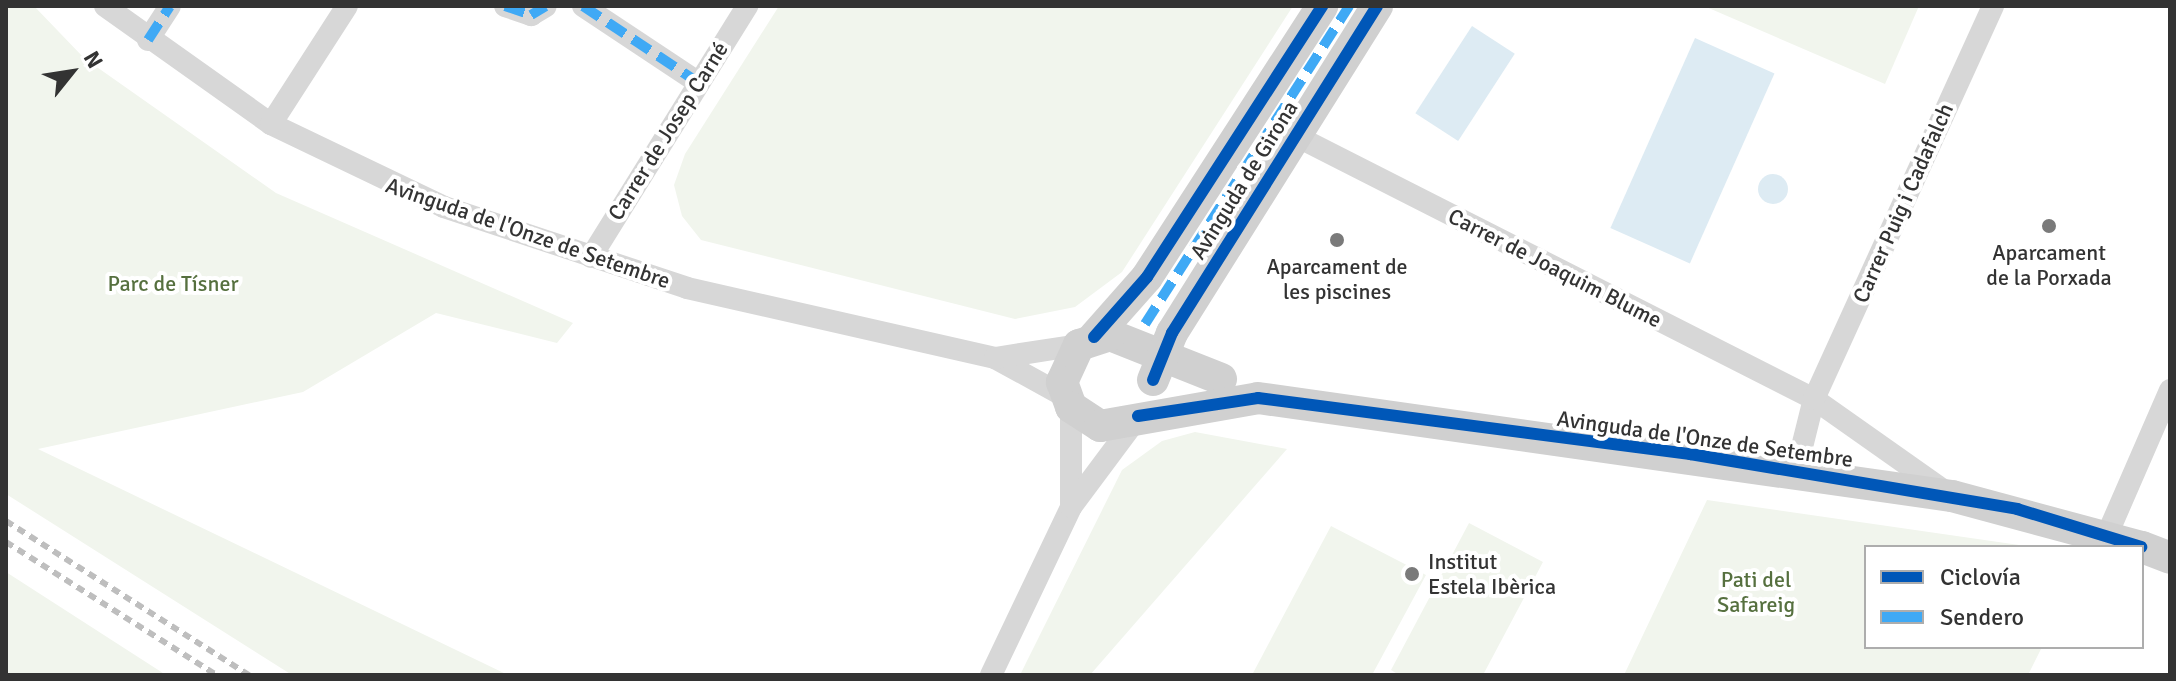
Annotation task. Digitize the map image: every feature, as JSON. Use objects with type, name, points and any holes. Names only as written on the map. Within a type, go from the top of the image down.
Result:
[{"type":"main road","name":"Avinguda de Girona","points":[[1087,341],[1147,277],[1322,6]]},
{"type":"main road","name":"Avinguda de Girona","points":[[1158,366],[1188,307],[1377,6]]},
{"type":"main road","points":[[1188,307],[1202,352],[1221,379]]},
{"type":"main road","points":[[1130,340],[1158,366],[1221,379],[1258,398],[1138,416],[1100,426],[1068,402],[1064,367],[1087,341],[1130,340]]},
{"type":"main road","points":[[1138,416],[1158,366]]},
{"type":"main road","name":"Avinguda de l'Onze de Setembre","points":[[1258,398],[1796,471],[1952,496],[2135,545]]},
{"type":"main road","name":"Avinguda de l'Onze de Setembre","points":[[2144,548],[2170,558]]},
{"type":"street","name":"Avinguda de l'Onze de Setembre","points":[[105,6],[148,40],[271,124],[431,202],[687,288],[995,358],[1068,402]]},
{"type":"street","points":[[148,40],[170,6]]},
{"type":"street","points":[[271,124],[347,6]]},
{"type":"street","points":[[505,6],[531,15],[546,6]]},
{"type":"street","points":[[583,6],[696,81]]},
{"type":"street","name":"Carrer de Josep Carné","points":[[591,257],[696,81],[747,6]]},
{"type":"street","name":"Carrer Puig i Cadafalch","points":[[1814,399],[1993,6]]},
{"type":"street","name":"Carrer de Joaquim Blume","points":[[1296,136],[1814,399],[1952,496]]},
{"type":"street","name":"Avinguda de l'Onze de Setembre","points":[[995,358],[1087,341]]},
{"type":"street","points":[[2107,535],[2137,453],[2170,390]]},
{"type":"street","points":[[1796,471],[1814,399]]},
{"type":"street","points":[[1068,402],[1071,507]]},
{"type":"street","points":[[991,675],[1071,507],[1138,416]]},
{"type":"green space","name":"Parc de Tísner","points":[[6,6],[34,6],[84,58],[276,193],[573,323],[557,343],[436,313],[303,392],[38,449],[508,675],[292,675],[6,494]]},
{"type":"green space","points":[[779,6],[1293,6],[1122,272],[1075,307],[1015,319],[701,240],[682,216],[674,185],[685,154]]},
{"type":"green space","points":[[1704,6],[1919,6],[1885,84]]},
{"type":"green space","points":[[1195,432],[1287,449],[1090,675],[1020,675],[1122,470],[1162,441]]},
{"type":"green space","name":"Pati del Safareig","points":[[1707,500],[2019,545],[1864,545],[1864,649],[2041,649],[2028,675],[1624,675]]},
{"type":"green space","points":[[1469,523],[1543,562],[1483,675],[1399,675],[1391,670]]},
{"type":"green space","points":[[1331,526],[1426,575],[1372,675],[1252,675]]},
{"type":"green space","points":[[6,572],[166,675],[6,675]]},
{"type":"shaded area","points":[[1472,26],[1515,54],[1458,141],[1415,113]]},
{"type":"shaded area","points":[[1695,38],[1774,73],[1690,263],[1610,228]]},
{"type":"shaded area","points":[[1773,174],[1784,178],[1788,189],[1784,200],[1773,204],[1762,200],[1758,189],[1762,178]]},
{"type":"railway","points":[[6,521],[249,675]]},
{"type":"railway","points":[[6,542],[216,675]]},
{"type":"marked path","points":[[148,40],[170,6]]},
{"type":"marked path","points":[[505,6],[531,15],[546,6]]},
{"type":"marked path","points":[[583,6],[696,81]]},
{"type":"marked path","points":[[1145,324],[1349,6]]},
{"type":"cycle path","points":[[1094,337],[1147,277],[1322,6]]},
{"type":"cycle path","points":[[1153,380],[1172,333],[1377,6]]},
{"type":"cycle path","points":[[1138,416],[1258,398],[1690,454],[2017,509],[2134,545]]},
{"type":"place","name":"Aparcament de la Porxada","points":[[2049,226]]},
{"type":"place","name":"Aparcament de les piscines","points":[[1337,240]]},
{"type":"place","name":"Institut Estela Ibèrica","points":[[1412,574]]}]
